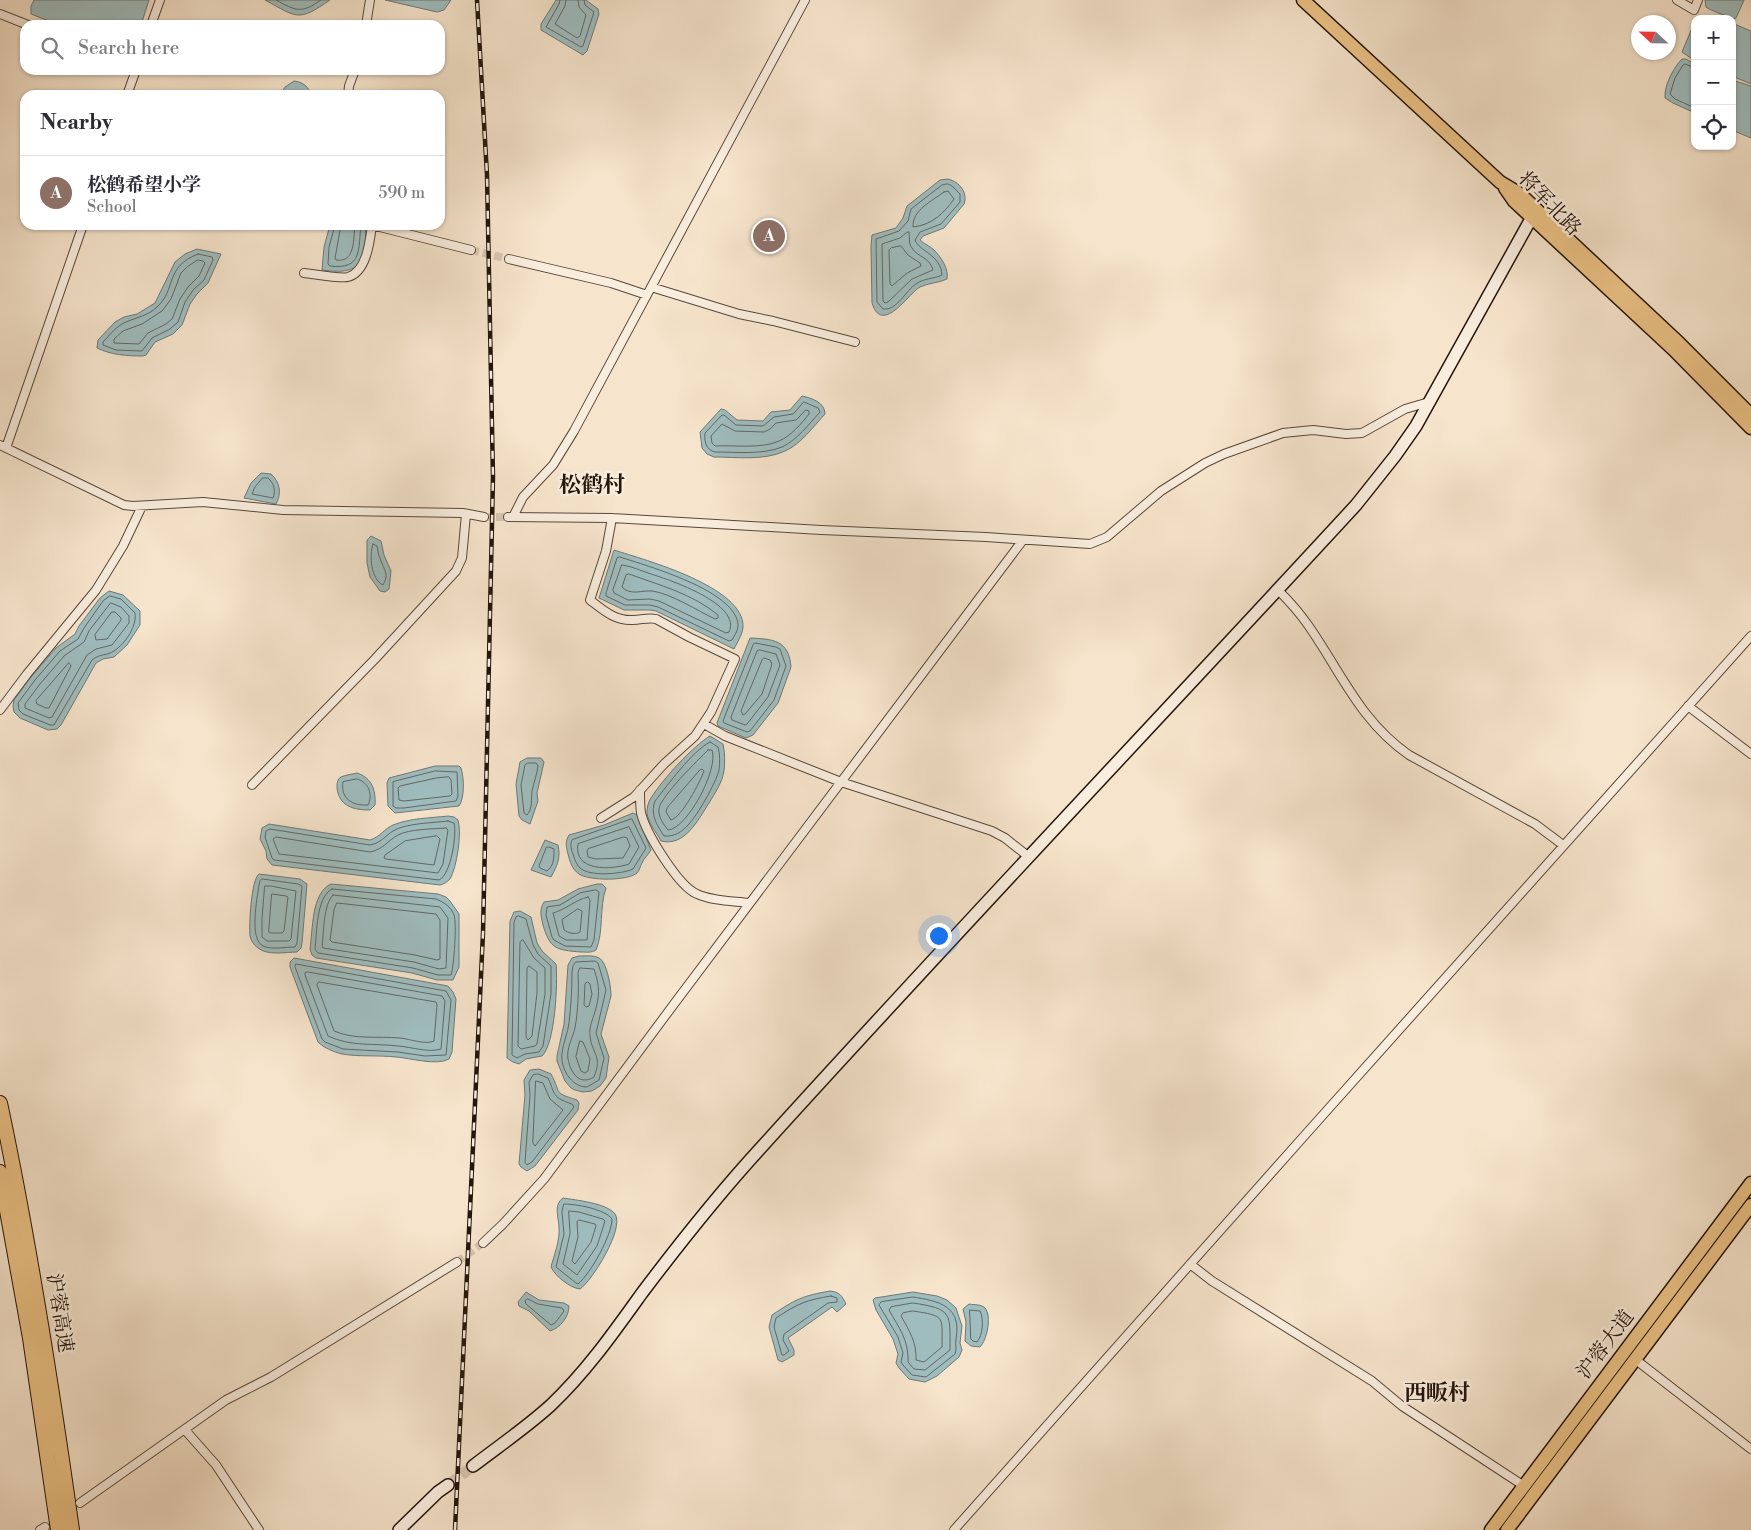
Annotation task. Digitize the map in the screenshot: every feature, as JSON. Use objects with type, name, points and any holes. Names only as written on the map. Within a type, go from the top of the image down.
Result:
[{"type":"highway","name":"沪蓉高速","points":[[0,1104],[43,1336],[72,1530]]},
{"type":"highway","name":"沪蓉高速","points":[[0,1172],[30,1338],[48,1529]]},
{"type":"main road","points":[[1303,0],[1500,182]]},
{"type":"main road","name":"将军北路","points":[[1500,182],[1514,201],[1673,349],[1751,428]]},
{"type":"main road","name":"将军北路","points":[[1500,182],[1520,194],[1679,342],[1751,415]]},
{"type":"main road","points":[[473,1466],[516,1434],[551,1404],[568,1386],[601,1348],[695,1224],[730,1182],[1370,489],[1407,439],[1532,217]]},
{"type":"main road","name":"沪蓉大道","points":[[1491,1530],[1751,1183]]},
{"type":"main road","name":"沪蓉大道","points":[[1508,1530],[1751,1206]]},
{"type":"main road","points":[[399,1530],[448,1485]]},
{"type":"street","points":[[153,20],[160,0]]},
{"type":"street","points":[[367,20],[370,0]]},
{"type":"street","points":[[805,0],[574,431],[552,465],[524,497],[510,517],[612,518],[1023,540],[1084,545],[1096,543],[1107,536],[1161,491],[1224,454],[1283,434],[1313,430],[1346,434],[1362,433],[1405,409],[1429,402]]},
{"type":"street","points":[[1677,0],[1694,10],[1698,0]]},
{"type":"street","points":[[0,14],[20,22]]},
{"type":"street","points":[[129,90],[134,75]]},
{"type":"street","points":[[349,90],[353,75]]},
{"type":"street","points":[[81,230],[3,447],[124,505],[142,506],[203,502],[283,510],[466,514],[484,518]]},
{"type":"street","points":[[304,273],[341,277],[350,276],[361,265],[366,256],[371,230]]},
{"type":"street","points":[[392,230],[471,250]]},
{"type":"street","points":[[508,259],[611,283],[647,295]]},
{"type":"street","points":[[651,287],[739,314],[855,342]]},
{"type":"street","points":[[0,710],[96,590],[122,546],[142,506]]},
{"type":"street","points":[[252,785],[375,659],[456,571],[462,558],[466,514]]},
{"type":"street","points":[[601,818],[634,797],[664,764],[694,736],[704,724],[716,702],[735,659],[689,638],[656,619],[622,620],[611,615],[590,600],[606,551],[612,518]]},
{"type":"street","points":[[483,1243],[544,1179],[749,903],[1023,540]]},
{"type":"street","points":[[1278,590],[1297,609],[1345,686],[1392,743],[1409,755],[1535,824],[1563,845]]},
{"type":"street","points":[[954,1530],[1751,636]]},
{"type":"street","points":[[1688,706],[1751,754]]},
{"type":"street","points":[[704,724],[725,736],[841,782],[992,831],[1005,838],[1029,857]]},
{"type":"street","points":[[640,790],[642,815],[660,853],[688,888],[703,896],[749,903]]},
{"type":"street","points":[[80,1503],[226,1400],[270,1377],[457,1262]]},
{"type":"street","points":[[1190,1264],[1212,1281],[1372,1380],[1402,1406],[1524,1486]]},
{"type":"street","points":[[1636,1360],[1751,1450]]},
{"type":"street","points":[[185,1430],[216,1465],[259,1530]]},
{"type":"water","points":[[34,0],[149,0],[143,20],[46,20],[31,14],[31,6]]},
{"type":"water","points":[[265,0],[330,0],[311,12],[298,15],[285,11]]},
{"type":"water","points":[[385,0],[451,0],[444,10],[437,12]]},
{"type":"water","points":[[556,0],[586,0],[598,9],[599,14],[587,51],[583,55],[541,30],[541,24]]},
{"type":"water","points":[[1705,0],[1744,0],[1736,18],[1736,15],[1723,15],[1706,7]]},
{"type":"water","points":[[1736,25],[1751,31],[1751,84],[1736,78]]},
{"type":"water","points":[[1691,31],[1691,58],[1682,52]]},
{"type":"water","points":[[1682,59],[1691,62],[1691,111],[1665,98],[1666,88]]},
{"type":"water","points":[[294,81],[305,85],[309,90],[283,90]]},
{"type":"water","points":[[1736,81],[1751,86],[1751,138],[1736,132]]},
{"type":"water","points":[[948,179],[962,188],[965,196],[964,204],[944,228],[923,236],[920,240],[934,250],[942,260],[946,267],[947,279],[920,287],[896,310],[889,314],[882,315],[876,312],[872,303],[872,235],[896,228],[903,218],[907,206],[940,180]]},
{"type":"water","points":[[329,230],[366,230],[363,255],[360,262],[351,269],[344,271],[322,270],[324,247]]},
{"type":"water","points":[[197,249],[221,254],[208,283],[190,304],[182,325],[173,334],[155,342],[146,355],[143,356],[114,354],[97,348],[98,340],[115,322],[124,317],[137,314],[155,303],[175,262],[185,254]]},
{"type":"water","points":[[802,396],[813,399],[823,406],[825,414],[802,440],[791,448],[768,456],[741,458],[714,457],[707,454],[702,448],[700,432],[721,409],[737,420],[763,421],[771,412],[790,410]]},
{"type":"water","points":[[261,473],[271,474],[276,481],[279,492],[276,504],[244,498],[251,483]]},
{"type":"water","points":[[371,536],[381,541],[384,555],[391,571],[389,589],[385,592],[380,591],[370,577],[367,563],[367,540]]},
{"type":"water","points":[[614,550],[691,577],[712,588],[728,600],[740,613],[743,628],[734,649],[656,611],[624,610],[599,598]]},
{"type":"water","points":[[109,591],[123,595],[140,611],[140,625],[127,645],[114,657],[103,659],[96,663],[57,729],[48,730],[20,718],[14,712],[14,700],[56,648],[75,634],[100,598]]},
{"type":"water","points":[[750,638],[773,640],[783,646],[790,658],[791,667],[778,703],[753,735],[746,738],[718,726],[717,723]]},
{"type":"water","points":[[710,736],[723,744],[724,768],[720,784],[690,831],[677,840],[670,842],[661,841],[647,813],[649,801],[678,764],[695,747]]},
{"type":"water","points":[[527,758],[541,758],[544,762],[537,793],[538,801],[530,824],[519,816],[516,784],[520,762]]},
{"type":"water","points":[[435,766],[459,766],[461,768],[463,787],[459,806],[395,813],[388,806],[387,783],[389,778]]},
{"type":"water","points":[[357,773],[370,781],[374,790],[375,805],[370,810],[348,806],[338,794],[337,786],[339,779],[343,776]]},
{"type":"water","points":[[633,813],[637,815],[651,850],[639,871],[632,876],[617,879],[591,878],[579,874],[573,868],[567,849],[566,842],[569,835],[604,825]]},
{"type":"water","points":[[448,816],[458,820],[458,850],[453,874],[450,879],[440,885],[272,865],[267,859],[266,851],[260,839],[262,828],[269,824],[370,840],[400,823]]},
{"type":"water","points":[[545,840],[558,845],[559,850],[558,862],[551,877],[531,870]]},
{"type":"water","points":[[259,874],[300,879],[307,884],[302,943],[301,948],[297,952],[267,952],[258,948],[251,940],[251,903],[254,885]]},
{"type":"water","points":[[331,884],[438,894],[446,897],[459,914],[459,967],[453,980],[437,980],[412,973],[316,958],[312,955],[310,949],[316,904],[324,889]]},
{"type":"water","points":[[602,884],[606,888],[600,935],[596,950],[581,952],[555,947],[548,939],[543,925],[541,910],[544,902],[558,900],[578,889]]},
{"type":"water","points":[[520,911],[531,917],[537,943],[542,951],[556,964],[556,985],[553,1027],[546,1049],[542,1056],[526,1059],[519,1064],[507,1058],[510,921],[514,912]]},
{"type":"water","points":[[595,956],[602,960],[608,975],[611,996],[601,1034],[609,1057],[606,1078],[600,1086],[592,1091],[583,1092],[571,1088],[565,1081],[557,1061],[564,1024],[568,965],[572,958]]},
{"type":"water","points":[[294,958],[448,986],[456,999],[452,1052],[449,1059],[431,1062],[389,1056],[349,1055],[329,1050],[318,1042],[290,967],[290,962]]},
{"type":"water","points":[[539,1069],[551,1074],[561,1094],[577,1100],[579,1103],[578,1110],[535,1166],[527,1171],[519,1164],[525,1095],[524,1080],[530,1070]]},
{"type":"water","points":[[563,1198],[605,1207],[615,1214],[617,1221],[606,1254],[592,1276],[580,1289],[563,1281],[551,1267],[559,1238],[557,1208]]},
{"type":"water","points":[[830,1291],[840,1295],[846,1304],[837,1312],[832,1307],[788,1338],[794,1350],[794,1355],[782,1362],[778,1360],[769,1327],[772,1315],[800,1299]]},
{"type":"water","points":[[526,1292],[539,1300],[564,1303],[569,1306],[563,1321],[550,1331],[529,1311],[519,1306],[518,1302]]},
{"type":"water","points":[[913,1292],[937,1296],[947,1300],[956,1308],[962,1326],[960,1343],[962,1350],[959,1357],[937,1376],[925,1382],[909,1379],[899,1368],[896,1363],[898,1354],[893,1339],[876,1310],[873,1300],[875,1298]]},
{"type":"water","points":[[969,1304],[982,1306],[987,1312],[988,1328],[983,1344],[980,1347],[971,1346],[965,1341],[966,1322],[963,1309]]},
{"type":"tunnel","points":[[471,250],[509,259]]},
{"type":"tunnel","points":[[484,517],[508,517]]},
{"type":"tunnel","points":[[457,1262],[483,1243]]},
{"type":"tunnel","points":[[448,1485],[473,1466]]},
{"type":"railway","points":[[455,1530],[483,933],[493,477],[487,175],[477,0]]},
{"type":"place","name":"松鹤希望小学","points":[[769,236]]},
{"type":"district","name":"松鹤村","points":[[592,485]]},
{"type":"district","name":"西畈村","points":[[1437,1393]]}]
